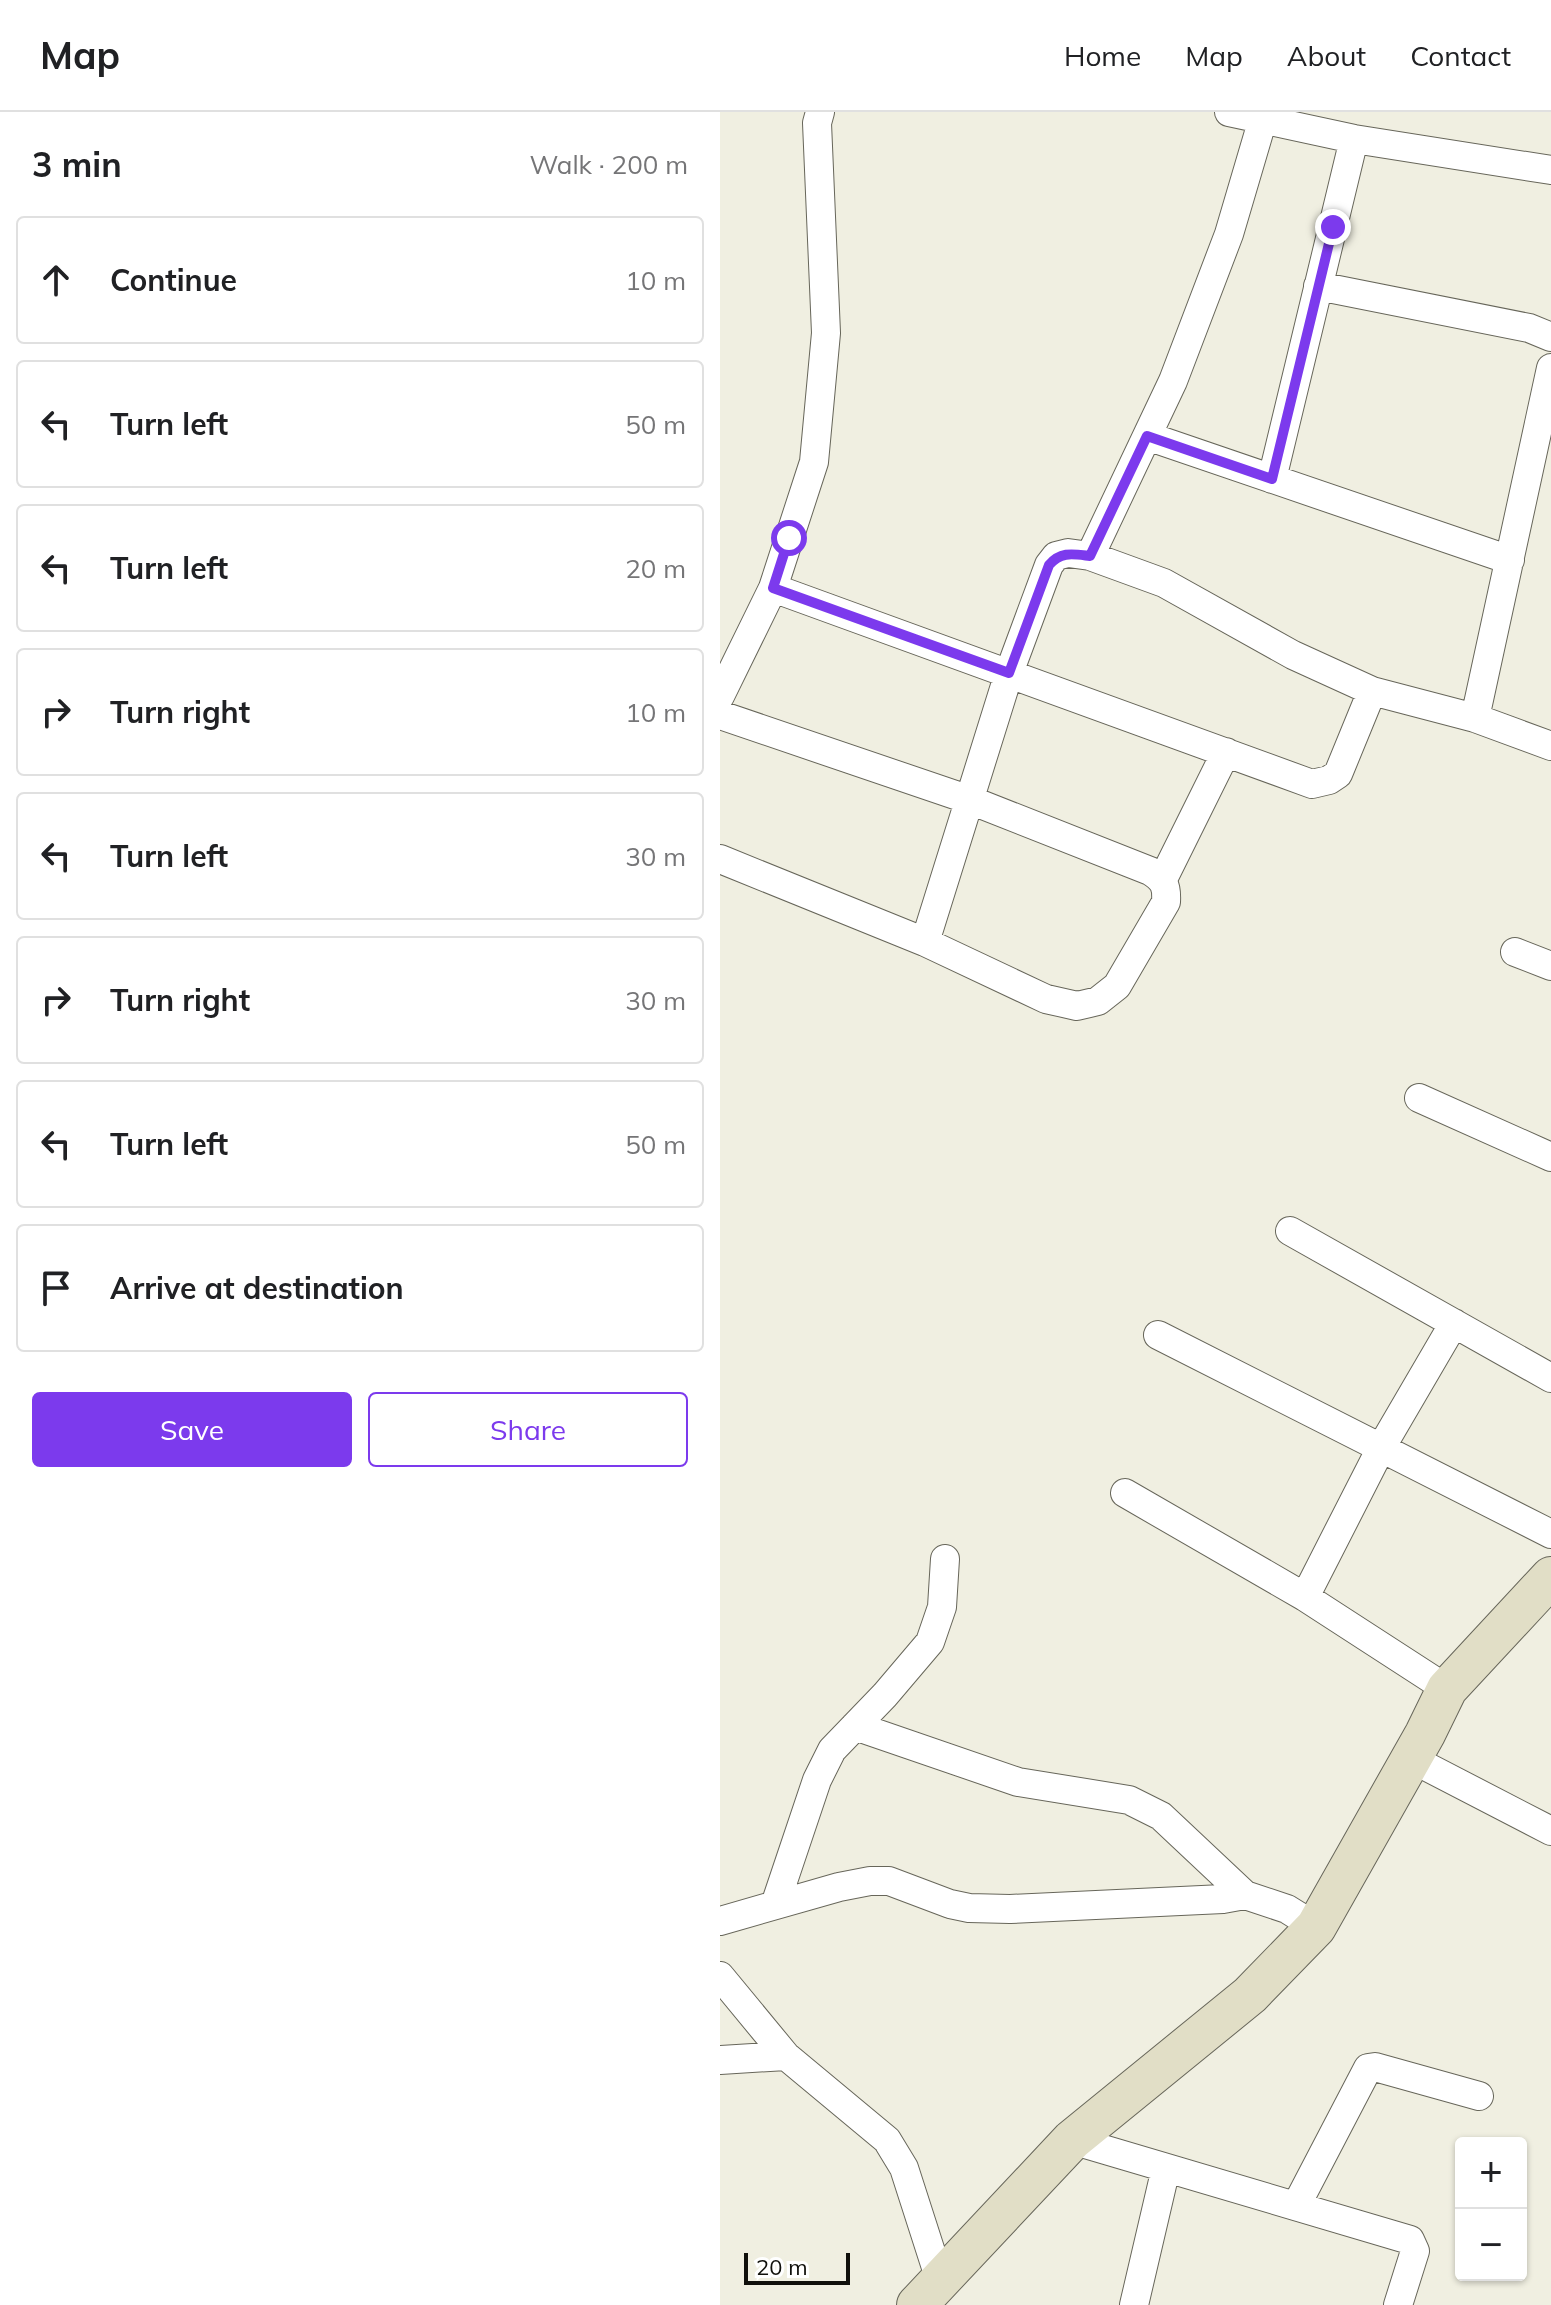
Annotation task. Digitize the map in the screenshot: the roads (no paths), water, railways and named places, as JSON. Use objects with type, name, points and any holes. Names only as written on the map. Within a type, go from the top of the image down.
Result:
[{"type":"street","points":[[720,696],[773,588],[814,462],[826,333],[817,123],[820,112]]},
{"type":"street","points":[[1229,112],[1264,115],[1354,139],[1551,170]]},
{"type":"street","points":[[1090,556],[1173,381],[1229,234],[1264,115]]},
{"type":"street","points":[[1272,479],[1354,139]]},
{"type":"street","points":[[1318,286],[1529,328],[1551,337]]},
{"type":"street","points":[[1475,718],[1551,368]]},
{"type":"street","points":[[1147,436],[1510,560]]},
{"type":"street","points":[[925,942],[1009,673],[1049,565],[1056,556],[1068,553],[1090,556],[1164,583],[1293,655],[1372,691],[1475,718],[1551,746]]},
{"type":"street","points":[[773,588],[1312,784],[1338,774],[1372,691]]},
{"type":"street","points":[[720,715],[970,800],[1150,871],[1163,879],[1167,889],[1166,902],[1117,986],[1098,1001],[1077,1006],[1046,999],[925,942],[720,859]]},
{"type":"street","points":[[1163,879],[1226,752]]},
{"type":"street","points":[[1515,952],[1551,966]]},
{"type":"street","points":[[1419,1098],[1551,1157]]},
{"type":"street","points":[[1290,1231],[1551,1378]]},
{"type":"street","points":[[1305,1597],[1381,1448],[1454,1323]]},
{"type":"street","points":[[1158,1335],[1551,1534]]},
{"type":"street","points":[[1125,1493],[1305,1597],[1447,1689]]},
{"type":"street","points":[[775,1905],[817,1780],[832,1750],[930,1642],[942,1607],[945,1559]]},
{"type":"street","points":[[928,2293],[1072,2140],[1250,1995],[1316,1927],[1447,1689],[1551,1577]]},
{"type":"street","points":[[855,1726],[1018,1782],[1129,1800],[1161,1816],[1245,1895],[1287,1909],[1316,1927]]},
{"type":"street","points":[[1410,1758],[1551,1831]]},
{"type":"street","points":[[720,1921],[839,1887],[889,1881],[969,1908],[1071,1907],[1223,1899],[1245,1895]]},
{"type":"street","points":[[720,1976],[786,2056],[887,2140],[904,2168],[928,2293]]},
{"type":"street","points":[[720,2060],[786,2056]]},
{"type":"street","points":[[1296,2206],[1368,2068],[1375,2067],[1479,2096]]},
{"type":"street","points":[[1072,2140],[1410,2240],[1415,2251],[1398,2305]]},
{"type":"street","points":[[1135,2305],[1166,2168]]}]
